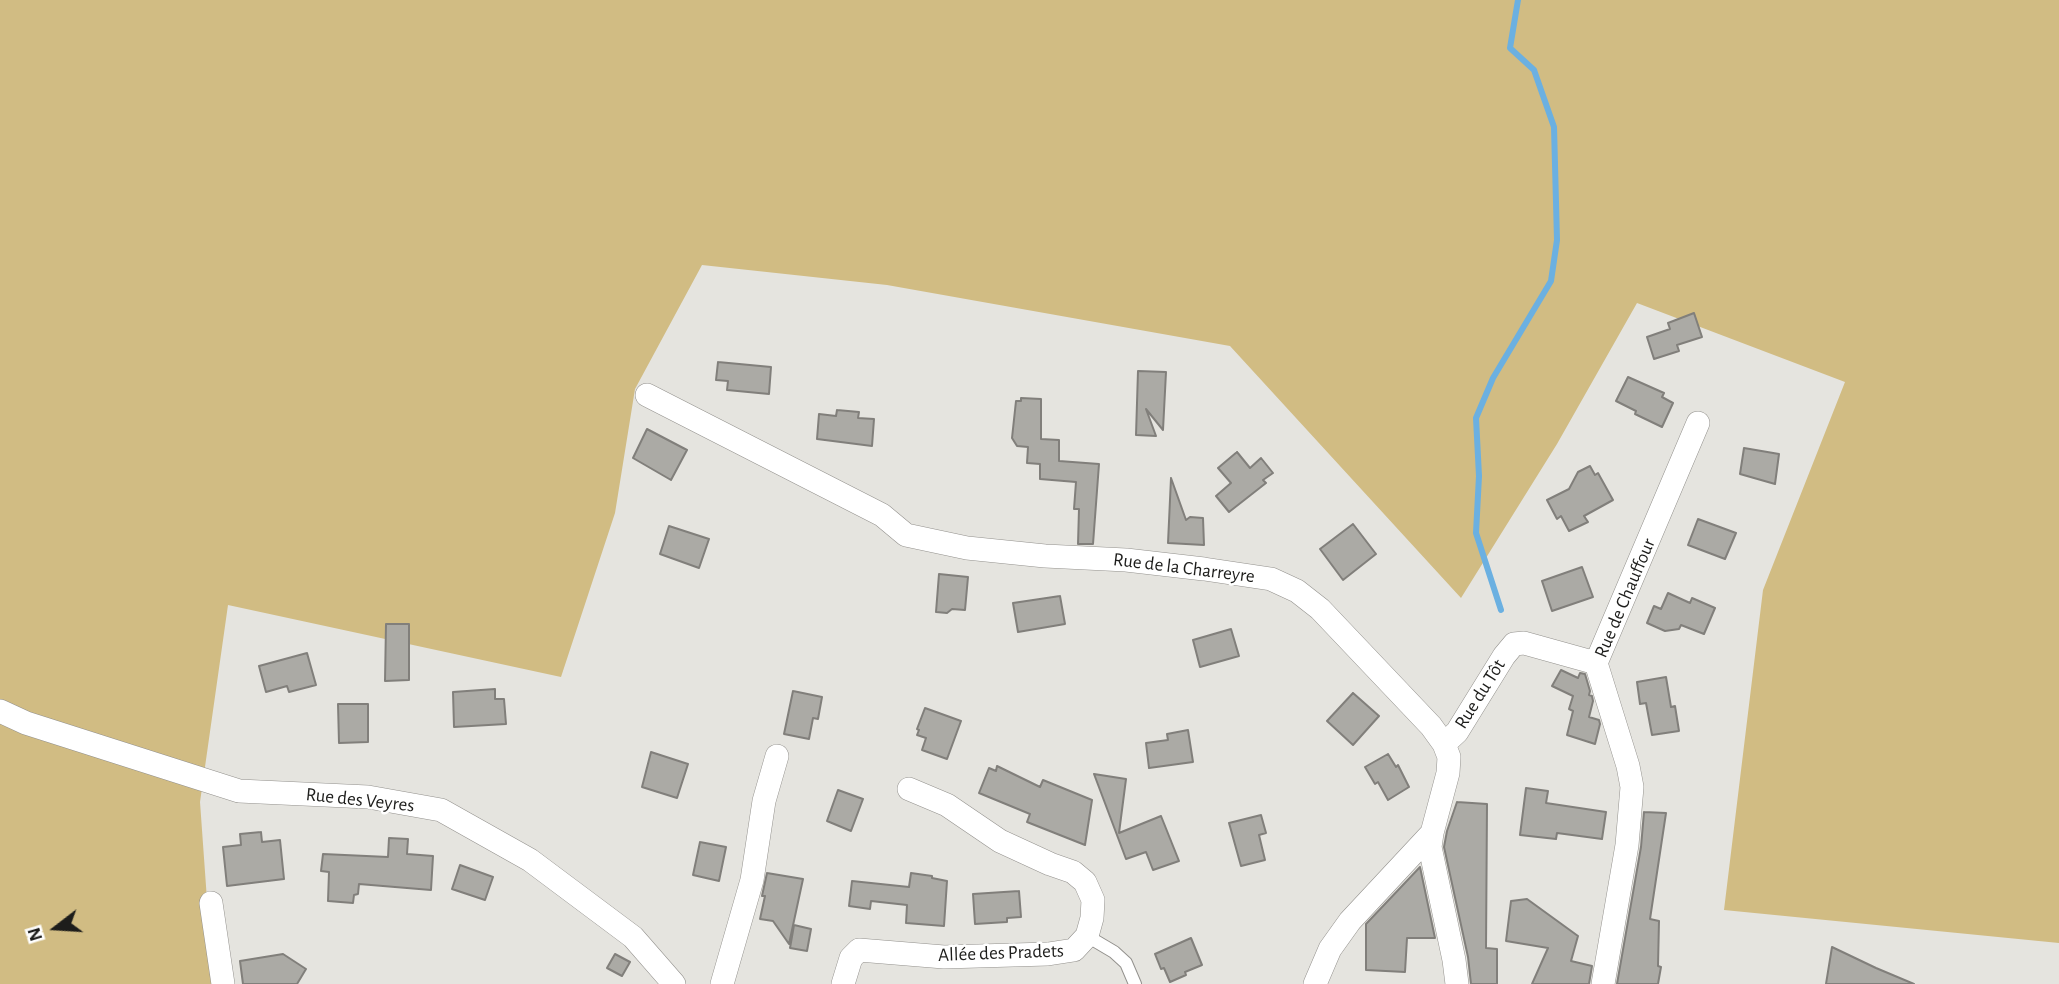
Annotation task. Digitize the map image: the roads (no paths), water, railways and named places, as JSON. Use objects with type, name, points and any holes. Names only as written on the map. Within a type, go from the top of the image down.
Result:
[{"type":"street","name":"Rue de la Charreyre","points":[[647,395],[882,515],[906,535],[967,548],[1126,560],[1271,579],[1297,591],[1320,609],[1431,726],[1444,744]]},
{"type":"street","name":"Rue de Chauffour","points":[[1604,984],[1627,845],[1632,787],[1596,663],[1698,423]]},
{"type":"street","name":"Rue du Tôt","points":[[1444,744],[1457,732],[1514,644],[1524,643],[1596,663]]},
{"type":"street","name":"Rue des Veyres","points":[[0,711],[26,723],[239,791],[368,797],[441,810],[530,860],[633,937],[674,984]]},
{"type":"street","points":[[1444,744],[1449,757],[1448,773],[1430,847],[1457,984]]},
{"type":"street","points":[[722,984],[752,880],[764,801],[778,756]]},
{"type":"street","name":"Allée des Pradets","points":[[843,984],[851,958],[859,950],[944,957],[1048,954],[1074,950],[1087,936],[1092,919],[1093,900],[1085,882],[1073,872],[1000,841],[947,805],[909,789]]},
{"type":"street","points":[[1315,984],[1330,949],[1350,921],[1432,833]]},
{"type":"street","points":[[211,904],[223,984]]},
{"type":"lane","points":[[1087,936],[1114,951],[1126,963],[1135,984]]},
{"type":"waterway","points":[[1501,610],[1476,533],[1479,476],[1476,418],[1493,378],[1551,281],[1557,240],[1554,127],[1534,70],[1510,48],[1518,0]]}]
